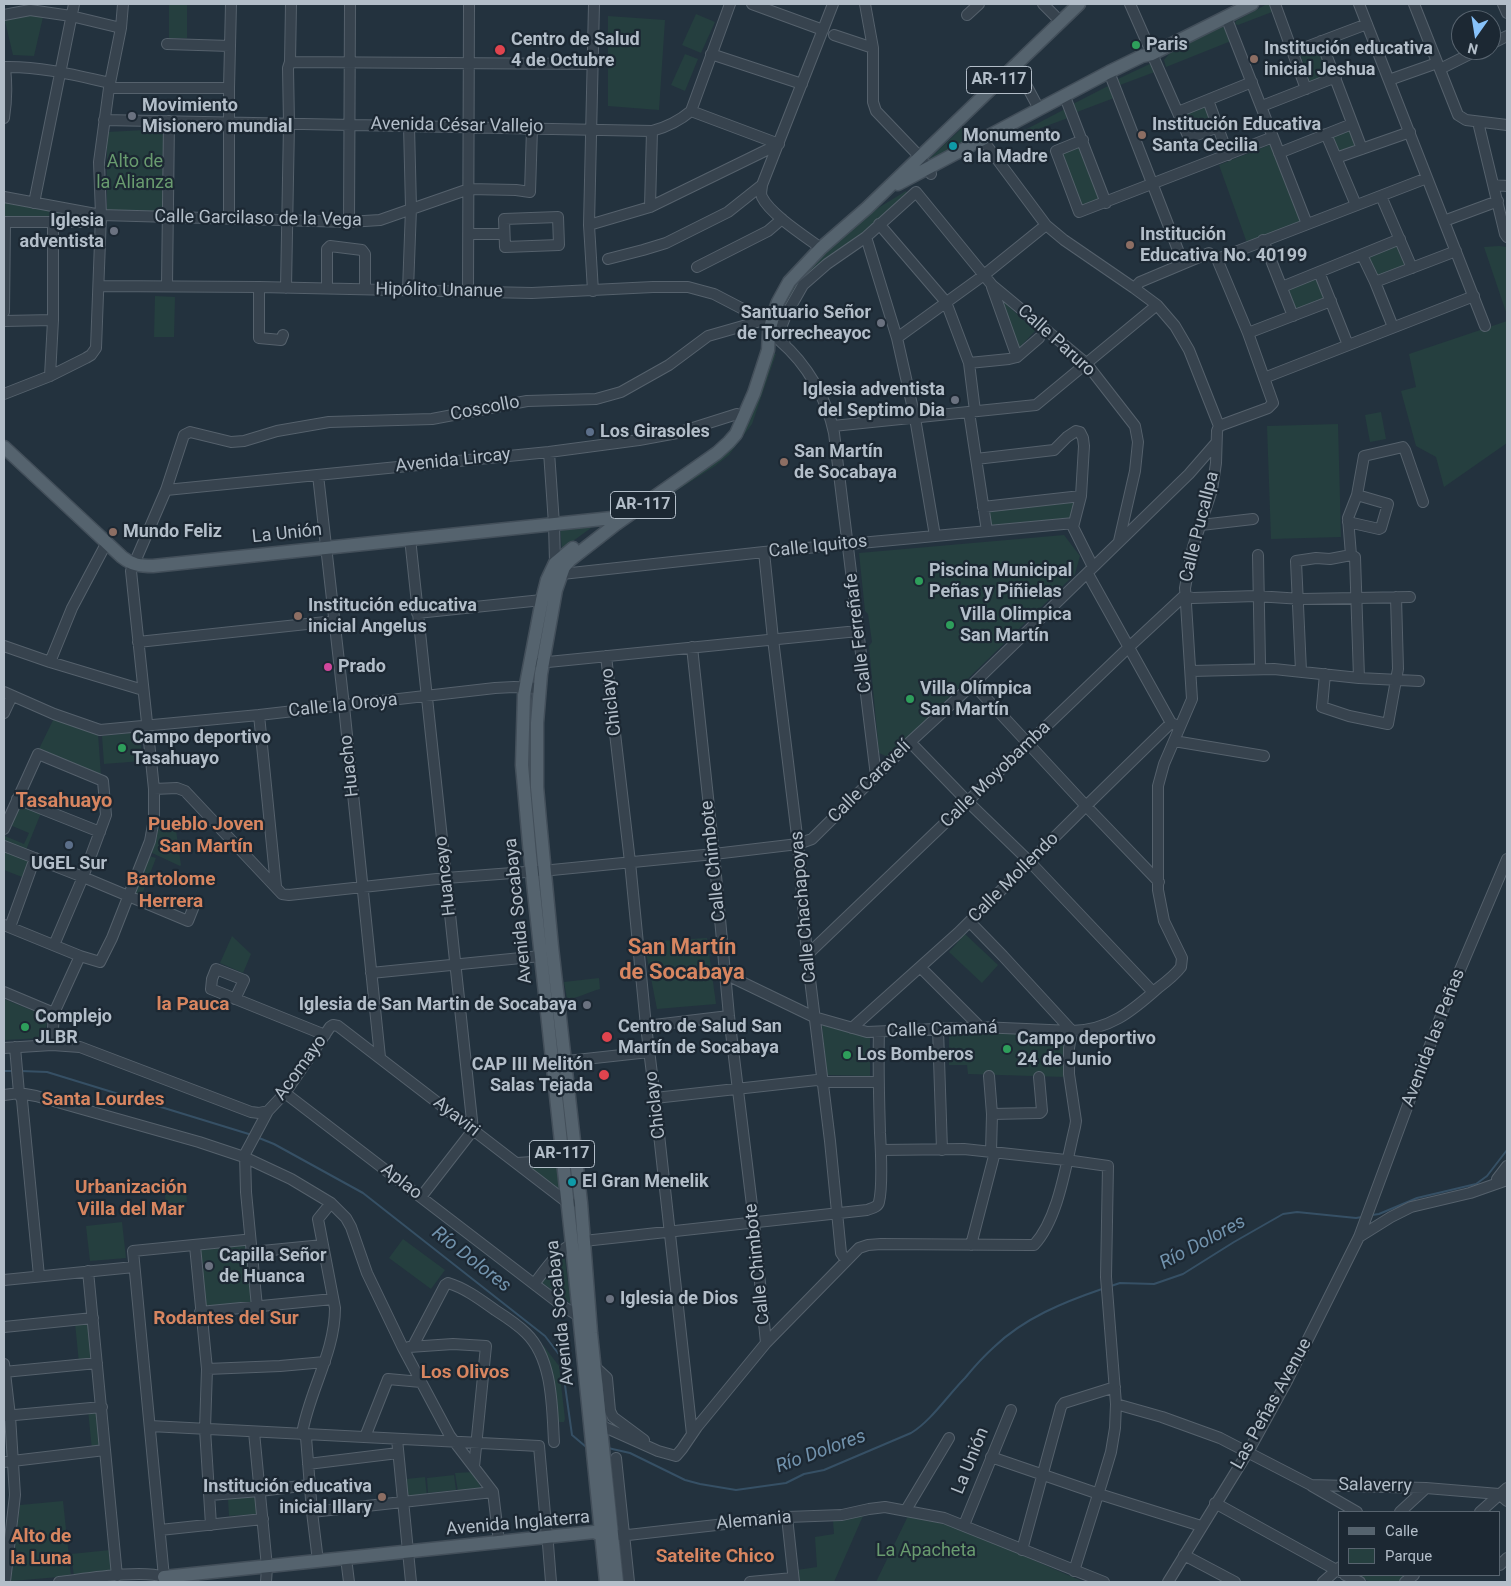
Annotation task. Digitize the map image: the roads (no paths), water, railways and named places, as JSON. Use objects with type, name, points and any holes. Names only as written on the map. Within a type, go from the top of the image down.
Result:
[{"type":"main road","name":"AR-117","points":[[884,192],[1079,4]]},
{"type":"main road","points":[[984,141],[1067,102],[1142,56],[1152,54],[1250,4]]},
{"type":"main road","points":[[867,208],[1039,109],[1111,76]]},
{"type":"main road","points":[[884,192],[929,171]]},
{"type":"main road","name":"Avenida Socabaya","points":[[598,1433],[591,1322],[578,1243],[568,1203],[562,1160],[522,765],[525,687],[542,600],[547,580],[558,568],[614,521],[711,450],[724,437],[732,427],[748,391],[768,325],[789,282],[821,248],[884,192]]},
{"type":"main road","name":"Avenida Socabaya","points":[[614,521],[717,453],[736,434],[754,393],[768,350],[768,325]]},
{"type":"main road","points":[[4,447],[122,557],[133,564]]},
{"type":"main road","name":"La Unión","points":[[133,564],[153,566],[410,538],[554,524],[614,521]]},
{"type":"main road","name":"Avenida Socabaya","points":[[558,568],[539,688],[537,723],[538,787],[545,870],[581,1203],[578,1243],[579,1317],[598,1433],[604,1456],[617,1582]]},
{"type":"main road","name":"Avenida Socabaya","points":[[606,1582],[612,1535]]},
{"type":"main road","name":"Avenida Inglaterra","points":[[204,1582],[347,1566],[499,1542],[593,1539],[612,1535]]},
{"type":"main road","name":"Avenida Inglaterra","points":[[166,1580],[266,1575],[318,1561],[408,1555],[548,1540]]},
{"type":"street","points":[[34,203],[74,4]]},
{"type":"street","points":[[4,394],[50,376],[91,356],[96,348],[100,286],[101,219],[99,162],[109,85],[121,28],[123,4]]},
{"type":"street","points":[[228,219],[231,4]]},
{"type":"street","points":[[286,288],[289,124],[288,68],[290,62],[291,4]]},
{"type":"street","points":[[349,222],[350,4]]},
{"type":"street","points":[[468,291],[469,4]]},
{"type":"street","points":[[593,291],[590,225],[594,4]]},
{"type":"street","points":[[730,4],[691,111],[779,144]]},
{"type":"street","points":[[752,4],[823,30]]},
{"type":"street","points":[[821,248],[782,219],[763,198],[761,193],[762,185],[833,4]]},
{"type":"street","points":[[864,4],[873,48],[873,102],[876,110],[920,157],[929,171]]},
{"type":"street","points":[[967,15],[979,4]]},
{"type":"street","points":[[1043,4],[1060,21]]},
{"type":"street","points":[[1130,4],[1189,138],[1218,127]]},
{"type":"street","points":[[1274,4],[1306,89]]},
{"type":"street","points":[[1360,4],[1485,326]]},
{"type":"street","points":[[1414,4],[1458,115],[1466,120],[1507,125]]},
{"type":"street","points":[[1503,4],[1507,13]]},
{"type":"street","points":[[4,15],[30,10],[71,16],[121,28]]},
{"type":"street","points":[[1226,17],[1307,224]]},
{"type":"street","points":[[1292,52],[1367,24]]},
{"type":"street","points":[[834,35],[873,48]]},
{"type":"street","points":[[1321,41],[1362,150]]},
{"type":"street","points":[[167,44],[230,46]]},
{"type":"street","points":[[711,54],[802,84]]},
{"type":"street","points":[[1389,80],[1453,60]]},
{"type":"street","points":[[290,62],[593,64]]},
{"type":"street","points":[[1015,64],[1039,109]]},
{"type":"street","points":[[4,118],[7,90],[4,67],[23,66],[60,72],[109,85],[229,88]]},
{"type":"street","points":[[1111,76],[1183,263]]},
{"type":"street","points":[[1262,106],[1336,77]]},
{"type":"street","points":[[1178,112],[1252,82]]},
{"type":"street","points":[[1208,100],[1228,155]]},
{"type":"street","points":[[1067,102],[1106,203]]},
{"type":"street","name":"Avenida César Vallejo","points":[[104,120],[652,131],[674,124],[691,111]]},
{"type":"street","points":[[167,286],[169,122]]},
{"type":"street","points":[[1478,122],[1507,237]]},
{"type":"street","points":[[1279,153],[1352,124]]},
{"type":"street","points":[[408,290],[411,208],[409,126]]},
{"type":"street","name":"Calle Garcilaso de la Vega","points":[[101,219],[168,218],[349,222],[380,220],[469,189],[530,192],[532,128]]},
{"type":"street","points":[[650,207],[652,131]]},
{"type":"street","points":[[1336,158],[1410,132]]},
{"type":"street","points":[[1326,134],[1356,205]]},
{"type":"street","points":[[1082,140],[1056,151],[1079,212],[1153,185],[1273,137]]},
{"type":"street","points":[[984,141],[1046,225],[1064,240],[1157,305],[1175,326],[1189,350],[1219,426],[1268,408],[1273,403],[1248,334],[1213,256]]},
{"type":"street","points":[[590,225],[650,207],[779,144]]},
{"type":"street","points":[[1134,288],[1140,282],[1183,263],[1213,256],[1263,240],[1427,178]]},
{"type":"street","points":[[608,259],[643,250],[674,238],[728,212],[762,185]]},
{"type":"street","points":[[1494,185],[1507,186]]},
{"type":"street","name":"Calle Paruro","points":[[879,224],[916,192],[992,285],[1086,363],[1135,426],[1138,442],[1135,471],[1119,542]]},
{"type":"street","points":[[1381,196],[1412,268]]},
{"type":"street","points":[[4,197],[101,219]]},
{"type":"street","points":[[1444,221],[1498,201]]},
{"type":"street","points":[[558,217],[559,246],[505,247],[504,234],[504,219],[558,217]]},
{"type":"street","points":[[4,312],[5,222],[101,219]]},
{"type":"street","points":[[697,267],[768,231],[782,219]]},
{"type":"street","points":[[50,376],[53,320],[53,222]]},
{"type":"street","points":[[785,345],[782,325],[803,285],[821,268],[866,237],[879,224],[946,302],[969,363],[976,459],[987,531]]},
{"type":"street","points":[[897,338],[984,275],[1046,225]]},
{"type":"street","points":[[468,234],[504,234]]},
{"type":"street","points":[[866,237],[897,338],[915,418],[934,536]]},
{"type":"street","points":[[1282,287],[1400,239]]},
{"type":"street","points":[[1263,240],[1293,316]]},
{"type":"street","points":[[326,288],[327,249],[330,246],[362,250],[365,254],[365,289]]},
{"type":"street","points":[[1375,282],[1456,251]]},
{"type":"street","points":[[1362,255],[1393,327]]},
{"type":"street","points":[[1319,272],[1348,345]]},
{"type":"street","points":[[992,285],[1017,357]]},
{"type":"street","name":"Hipólito Unanue","points":[[100,286],[326,288],[532,293],[688,287],[714,294],[768,325]]},
{"type":"street","points":[[259,287],[259,338],[281,340],[283,335]]},
{"type":"street","points":[[1264,378],[1474,296]]},
{"type":"street","points":[[1248,334],[1331,301]]},
{"type":"street","points":[[833,426],[1036,405],[1157,305]]},
{"type":"street","points":[[4,321],[53,320]]},
{"type":"street","name":"Calle Ferreñafe","points":[[768,325],[814,382],[833,426],[876,776]]},
{"type":"street","name":"Coscollo","points":[[166,490],[184,436],[190,432],[230,442],[244,441],[277,431],[329,422],[432,419],[527,401],[596,399],[621,392],[670,365],[708,336],[768,325]]},
{"type":"street","points":[[969,363],[1017,357],[1039,338]]},
{"type":"street","name":"Avenida Lircay","points":[[166,490],[549,452],[677,433],[737,414]]},
{"type":"street","name":"Calle Pucallpa","points":[[1159,882],[1158,786],[1161,773],[1174,741],[1175,725],[1192,699],[1184,596],[1189,563],[1212,490],[1219,426]]},
{"type":"street","points":[[976,459],[1054,450],[1071,434],[1076,431],[1080,432],[1084,446],[1081,496],[1073,527],[1090,570],[1128,648],[1175,725]]},
{"type":"street","name":"Calle Caravelí","points":[[276,886],[282,894],[288,895],[446,878],[714,854],[798,844],[812,838],[1189,474],[1216,443]]},
{"type":"street","points":[[1359,678],[1355,557],[1351,555],[1348,518],[1356,495],[1364,456],[1403,447],[1422,502]]},
{"type":"street","points":[[549,452],[558,568]]},
{"type":"street","name":"Huacho","points":[[318,475],[380,1057]]},
{"type":"street","points":[[35,858],[7,926],[80,956],[100,962],[129,896],[152,831],[154,819],[154,789],[130,577],[133,564],[166,490]]},
{"type":"street","points":[[1348,522],[1381,528],[1388,504],[1356,495]]},
{"type":"street","points":[[983,507],[1081,496]]},
{"type":"street","points":[[1201,525],[1253,518]]},
{"type":"street","name":"Calle Iquitos","points":[[558,568],[764,552],[1074,523]]},
{"type":"street","name":"Huancayo","points":[[410,538],[473,1130]]},
{"type":"street","points":[[50,662],[72,608],[107,542]]},
{"type":"street","name":"Calle Chachapoyas","points":[[764,552],[798,844],[814,1017],[838,1213],[841,1253],[847,1260]]},
{"type":"street","points":[[1258,555],[1260,663]]},
{"type":"street","points":[[1301,671],[1296,560],[1330,559],[1351,555]]},
{"type":"street","points":[[1184,596],[1192,598],[1256,596],[1298,599],[1410,597]]},
{"type":"street","name":"Calle Moyobamba","points":[[808,955],[1184,596]]},
{"type":"street","points":[[1325,674],[1322,707],[1348,716],[1388,724],[1398,664],[1396,597]]},
{"type":"street","points":[[417,613],[542,600]]},
{"type":"street","points":[[138,642],[335,621]]},
{"type":"street","points":[[530,664],[858,631]]},
{"type":"street","points":[[4,646],[143,690]]},
{"type":"street","name":"Calle Chimbote","points":[[692,647],[729,1016],[754,1222],[766,1343]]},
{"type":"street","name":"Chiclayo","points":[[606,656],[692,1434]]},
{"type":"street","points":[[1191,671],[1274,669],[1359,678],[1419,681]]},
{"type":"street","points":[[973,684],[1159,882]]},
{"type":"street","name":"Calle la Oroya","points":[[8,694],[54,714],[100,730],[344,706],[495,688],[539,688]]},
{"type":"street","points":[[4,713],[8,694]]},
{"type":"street","points":[[259,715],[276,886]]},
{"type":"street","name":"Calle Mollendo","points":[[852,1028],[970,922],[1086,806],[1175,725]]},
{"type":"street","points":[[1174,741],[1264,756]]},
{"type":"street","points":[[910,742],[1030,862],[1153,992]]},
{"type":"street","points":[[4,829],[38,754],[103,781],[106,815],[83,877],[54,945]]},
{"type":"street","points":[[154,789],[177,788],[185,791],[276,886]]},
{"type":"street","points":[[17,799],[100,832]]},
{"type":"street","points":[[4,846],[188,921],[196,901]]},
{"type":"street","name":"Avenida las Peñas","points":[[1365,1219],[1443,1010],[1507,859]]},
{"type":"street","name":"Calle Camaná","points":[[725,974],[814,1017],[867,1032],[980,1027],[1081,1031],[1100,1026],[1126,1015],[1178,970],[1183,962],[1164,921],[1158,890],[1159,882]]},
{"type":"street","points":[[598,1433],[676,1456],[697,1427],[766,1343],[859,1248],[868,1245],[1029,1246],[1037,1242],[1049,1223],[1057,1202],[1076,1121],[1069,1074],[1069,1048],[1072,1031],[970,922]]},
{"type":"street","points":[[52,1046],[54,1013],[80,956]]},
{"type":"street","points":[[371,974],[541,956]]},
{"type":"street","points":[[920,967],[980,1027]]},
{"type":"street","points":[[4,992],[54,1013]]},
{"type":"street","points":[[236,999],[325,1035]]},
{"type":"street","points":[[646,1026],[729,1016]]},
{"type":"street","name":"Ayaviri","points":[[333,1025],[338,1026],[380,1057],[568,1203]]},
{"type":"street","name":"Acomayo","points":[[245,1154],[268,1111],[285,1092],[333,1025]]},
{"type":"street","points":[[938,1028],[942,1150]]},
{"type":"street","points":[[534,1284],[567,1246],[578,1243],[868,1210],[877,1206],[879,1203],[881,1150],[878,1033]]},
{"type":"street","points":[[15,1047],[39,1276]]},
{"type":"street","points":[[4,1048],[80,1047],[251,1112],[268,1111]]},
{"type":"street","points":[[552,1063],[649,1052]]},
{"type":"street","points":[[971,1245],[994,1156],[992,1152],[989,1076]]},
{"type":"street","points":[[992,1114],[1037,1114],[1042,1112],[1038,1077]]},
{"type":"street","points":[[655,1098],[817,1080],[822,1082],[878,1082]]},
{"type":"street","name":"Aplao","points":[[285,1092],[564,1308],[591,1322]]},
{"type":"street","points":[[4,1095],[19,1093],[36,1096],[245,1154],[331,1203],[346,1218],[351,1227],[367,1273],[408,1347],[421,1382],[454,1442],[493,1492],[499,1542]]},
{"type":"street","points":[[421,1197],[473,1130]]},
{"type":"street","points":[[881,1150],[964,1149],[1108,1166],[1106,1277],[1116,1404],[1114,1428],[1099,1494],[1074,1570]]},
{"type":"street","points":[[245,1154],[246,1192],[257,1306]]},
{"type":"street","points":[[516,1163],[562,1160]]},
{"type":"street","points":[[1502,1182],[1497,1179],[1507,1166]]},
{"type":"street","points":[[1359,1237],[1411,1207],[1470,1193],[1502,1182]]},
{"type":"street","points":[[302,1434],[305,1419],[325,1362],[334,1323],[335,1308],[318,1219],[331,1203]]},
{"type":"street","points":[[568,1203],[581,1203]]},
{"type":"street","name":"Las Peñas Avenue","points":[[1168,1582],[1248,1452],[1287,1381],[1359,1237],[1365,1219]]},
{"type":"street","points":[[166,1580],[133,1252],[244,1240]]},
{"type":"street","points":[[252,1252],[323,1245]]},
{"type":"street","points":[[195,1246],[207,1369],[205,1429],[211,1524]]},
{"type":"street","points":[[4,1280],[134,1267]]},
{"type":"street","points":[[88,1271],[117,1576]]},
{"type":"street","points":[[408,1347],[445,1285],[448,1284],[483,1301],[527,1333],[539,1352],[550,1387],[554,1442]]},
{"type":"street","points":[[200,1312],[333,1299]]},
{"type":"street","points":[[4,1327],[93,1318]]},
{"type":"street","points":[[408,1347],[453,1344],[486,1346],[474,1467]]},
{"type":"street","points":[[207,1369],[325,1362]]},
{"type":"street","points":[[5,1582],[15,1495],[8,1462],[4,1370],[97,1363]]},
{"type":"street","points":[[595,1367],[607,1378],[610,1411],[613,1417],[658,1451]]},
{"type":"street","points":[[365,1437],[388,1379],[421,1382]]},
{"type":"street","points":[[1022,1550],[1061,1406],[1064,1403],[1115,1387]]},
{"type":"street","name":"Salaverry","points":[[1116,1404],[1162,1417],[1220,1438],[1312,1485],[1426,1488],[1505,1494]]},
{"type":"street","points":[[7,1416],[102,1407]]},
{"type":"street","name":"La Unión","points":[[964,1525],[1011,1410]]},
{"type":"street","points":[[150,1426],[539,1446],[551,1582]]},
{"type":"street","points":[[254,1432],[263,1519],[266,1575]]},
{"type":"street","points":[[302,1434],[306,1437],[309,1485],[318,1561]]},
{"type":"street","points":[[906,1510],[949,1438]]},
{"type":"street","points":[[397,1439],[411,1582]]},
{"type":"street","points":[[8,1462],[105,1450]]},
{"type":"street","points":[[308,1464],[398,1453]]},
{"type":"street","points":[[991,1457],[1201,1526]]},
{"type":"street","points":[[210,1495],[260,1492],[309,1485]]},
{"type":"street","points":[[1312,1485],[1355,1511]]},
{"type":"street","points":[[1401,1511],[1426,1488]]},
{"type":"street","points":[[312,1512],[493,1492]]},
{"type":"street","points":[[1481,1511],[1505,1494]]},
{"type":"street","points":[[1216,1503],[1338,1570]]},
{"type":"street","name":"Alemania","points":[[612,1535],[787,1517],[842,1515],[885,1507],[944,1518],[1104,1582]]},
{"type":"street","points":[[750,1582],[793,1580],[787,1517]]},
{"type":"street","points":[[160,1530],[263,1519]]},
{"type":"street","points":[[612,1535],[629,1582]]},
{"type":"street","points":[[1184,1555],[1235,1582]]},
{"type":"street","points":[[347,1566],[349,1582]]},
{"type":"street","points":[[1323,1582],[1338,1572]]},
{"type":"street","points":[[59,1582],[155,1574],[166,1580]]},
{"type":"waterway","name":"Río Dolores","points":[[4,1071],[14,1071]]},
{"type":"waterway","name":"Río Dolores","points":[[21,1071],[47,1072],[252,1135]]},
{"type":"waterway","name":"Río Dolores","points":[[259,1138],[274,1144],[363,1193],[545,1336],[561,1357],[572,1435],[585,1446],[588,1446]]},
{"type":"waterway","name":"Río Dolores","points":[[1372,1215],[1379,1214],[1417,1198],[1476,1184],[1487,1176],[1507,1150]]},
{"type":"waterway","name":"Río Dolores","points":[[1111,1286],[1120,1283],[1154,1284],[1183,1274],[1283,1214],[1297,1212],[1362,1217]]},
{"type":"waterway","name":"Río Dolores","points":[[608,1448],[630,1453],[685,1480],[700,1484],[736,1490],[786,1483],[804,1474],[824,1470],[911,1433],[932,1415],[990,1350],[1006,1337],[1031,1319],[1073,1299],[1102,1289]]},
{"type":"place","name":"Paris","points":[[1136,45]]},
{"type":"place","name":"Centro de Salud 4 de Octubre","points":[[500,50]]},
{"type":"place","name":"Institución educativa inicial Jeshua","points":[[1254,59]]},
{"type":"place","name":"Movimiento Misionero mundial","points":[[132,116]]},
{"type":"place","name":"Institución Educativa Santa Cecilia","points":[[1142,135]]},
{"type":"place","name":"Monumento a la Madre","points":[[953,146]]},
{"type":"place","name":"Iglesia adventista","points":[[114,231]]},
{"type":"place","name":"Institución Educativa No. 40199","points":[[1130,245]]},
{"type":"place","name":"Santuario Señor de Torrecheayoc","points":[[881,323]]},
{"type":"place","name":"Iglesia adventista del Septimo Dia","points":[[955,400]]},
{"type":"place","name":"Los Girasoles","points":[[590,432]]},
{"type":"place","name":"San Martín de Socabaya","points":[[784,462]]},
{"type":"place","name":"Mundo Feliz","points":[[113,532]]},
{"type":"place","name":"Piscina Municipal Peñas y Piñielas","points":[[919,581]]},
{"type":"place","name":"Institución educativa inicial Angelus","points":[[298,616]]},
{"type":"place","name":"Villa Olimpica San Martín","points":[[950,625]]},
{"type":"place","name":"Prado","points":[[328,667]]},
{"type":"place","name":"Villa Olímpica San Martín","points":[[910,699]]},
{"type":"place","name":"Campo deportivo Tasahuayo","points":[[122,748]]},
{"type":"place","name":"UGEL Sur","points":[[69,845]]},
{"type":"place","name":"Iglesia de San Martin de Socabaya","points":[[587,1005]]},
{"type":"place","name":"Complejo JLBR","points":[[25,1027]]},
{"type":"place","name":"Centro de Salud San Martín de Socabaya","points":[[607,1037]]},
{"type":"place","name":"Campo deportivo 24 de Junio","points":[[1007,1049]]},
{"type":"place","name":"Los Bomberos","points":[[847,1055]]},
{"type":"place","name":"CAP III Melitón Salas Tejada","points":[[604,1075]]},
{"type":"place","name":"El Gran Menelik","points":[[572,1182]]},
{"type":"place","name":"Capilla Señor de Huanca","points":[[209,1266]]},
{"type":"place","name":"Iglesia de Dios","points":[[610,1299]]},
{"type":"place","name":"Institución educativa inicial Illary","points":[[382,1497]]},
{"type":"district","name":"Tasahuayo","points":[[64,802]]},
{"type":"district","name":"Pueblo Joven San Martín","points":[[206,836]]},
{"type":"district","name":"Bartolome Herrera","points":[[171,891]]},
{"type":"district","name":"San Martín de Socabaya","points":[[682,960]]},
{"type":"district","name":"la Pauca","points":[[193,1005]]},
{"type":"district","name":"Santa Lourdes","points":[[103,1100]]},
{"type":"district","name":"Urbanización Villa del Mar","points":[[131,1199]]},
{"type":"district","name":"Rodantes del Sur","points":[[226,1319]]},
{"type":"district","name":"Los Olivos","points":[[465,1373]]},
{"type":"district","name":"Alto de la Luna","points":[[41,1548]]},
{"type":"district","name":"Satelite Chico","points":[[715,1557]]},
{"type":"park label","name":"Alto de la Alianza","points":[[135,172]]},
{"type":"park label","name":"La Apacheta","points":[[926,1551]]}]
